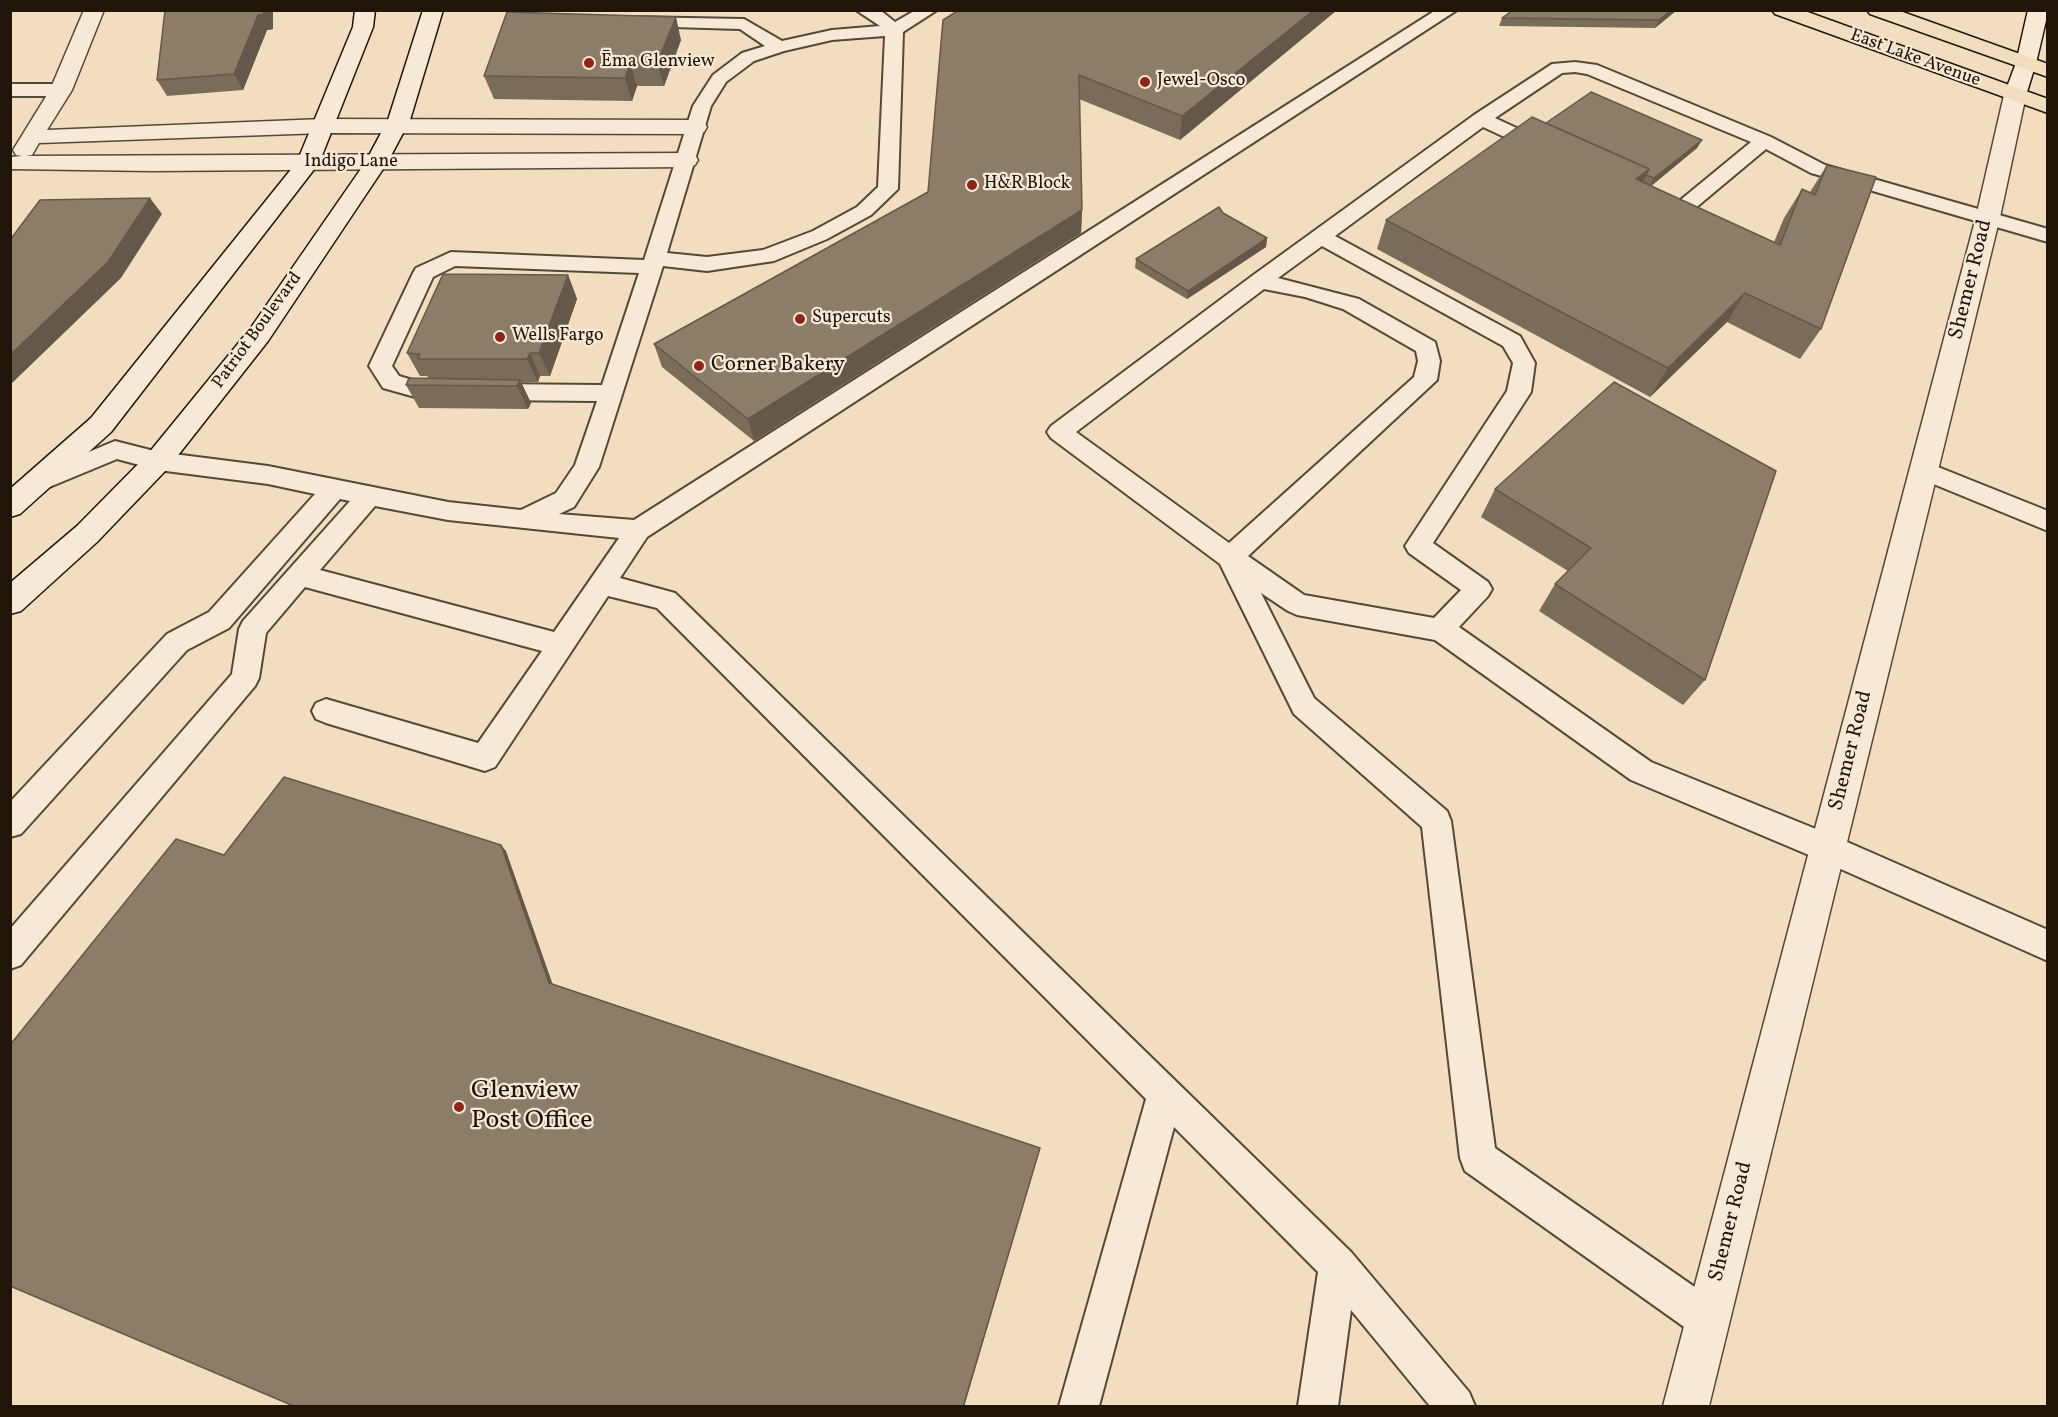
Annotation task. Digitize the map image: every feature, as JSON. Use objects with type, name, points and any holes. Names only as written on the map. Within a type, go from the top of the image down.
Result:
[{"type":"main road","name":"East Lake Avenue","points":[[1782,10],[2048,107]]},
{"type":"main road","name":"East Lake Avenue","points":[[1877,10],[2048,71]]},
{"type":"street","name":"Indigo Lane","points":[[13,166],[61,90],[94,10]]},
{"type":"street","points":[[10,506],[101,425],[308,163],[363,27],[366,10]]},
{"type":"street","name":"Patriot Boulevard","points":[[10,602],[87,534],[158,461],[259,335],[376,163],[395,127],[434,10]]},
{"type":"street","name":"Shemer Road","points":[[1686,1407],[1988,217],[2015,95],[2026,63],[2038,10]]},
{"type":"street","name":"Indigo Lane","points":[[33,137],[323,126],[696,127]]},
{"type":"street","name":"Indigo Lane","points":[[13,166],[687,160]]},
{"type":"lane","points":[[611,393],[426,392],[391,382],[380,366],[424,273],[451,259],[707,264],[767,256],[820,236],[864,211],[888,189],[894,30],[880,17],[864,10]]},
{"type":"lane","points":[[523,520],[565,500],[587,467],[687,160],[702,105],[719,79],[748,57],[779,47],[832,35],[894,30],[929,10]]},
{"type":"lane","points":[[326,711],[485,758],[638,530],[1449,10]]},
{"type":"lane","points":[[617,21],[744,24],[779,47]]},
{"type":"lane","points":[[2048,236],[1818,169],[1764,141],[1591,69],[1558,68],[1481,119],[1320,236],[1059,432],[1297,604],[1440,629],[1641,771],[1827,848],[2048,946]]},
{"type":"lane","points":[[10,90],[61,90]]},
{"type":"lane","points":[[1481,119],[1564,158]]},
{"type":"lane","points":[[1638,192],[1680,211],[1764,141]]},
{"type":"lane","points":[[1320,236],[1512,341],[1524,363],[1520,392],[1418,546],[1479,589],[1440,629]]},
{"type":"lane","points":[[1230,557],[1425,380],[1429,361],[1427,346],[1351,304],[1308,291],[1260,281]]},
{"type":"lane","points":[[35,484],[115,450],[158,461],[268,475],[448,512],[638,530]]},
{"type":"lane","points":[[1923,470],[2048,522]]},
{"type":"lane","points":[[10,824],[177,642],[219,620],[335,488]]},
{"type":"lane","points":[[10,954],[245,678],[253,629],[369,496]]},
{"type":"lane","points":[[1230,557],[1304,706],[1436,821],[1478,1158],[1708,1320]]},
{"type":"lane","points":[[299,575],[561,645]]},
{"type":"lane","points":[[602,584],[666,600],[1338,1265],[1455,1407]]},
{"type":"lane","points":[[219,620],[253,629]]},
{"type":"lane","points":[[1079,1407],[1165,1095]]},
{"type":"lane","points":[[1318,1407],[1338,1265]]},
{"type":"building","points":[[165,10],[264,10],[264,14],[258,15],[234,74],[157,80]]},
{"type":"building","points":[[959,10],[1314,10],[1182,116],[1079,75],[1082,210],[748,419],[654,344],[928,192],[943,20]]},
{"type":"building","points":[[1513,10],[1671,10],[1659,20],[1502,18]]},
{"type":"building","points":[[507,12],[676,17],[657,63],[630,63],[625,78],[484,76]]},
{"type":"building","points":[[1591,92],[1702,140],[1654,178],[1646,175],[1649,169],[1546,123]]},
{"type":"building","points":[[1532,117],[1649,169],[1636,179],[1780,245],[1802,189],[1815,195],[1827,165],[1876,177],[1821,329],[1745,293],[1668,368],[1386,220]]},
{"type":"building","points":[[150,198],[108,262],[10,355],[10,240],[40,200]]},
{"type":"building","points":[[1219,207],[1223,213],[1267,238],[1188,291],[1136,259]]},
{"type":"building","points":[[443,274],[568,275],[539,353],[530,353],[527,359],[418,359],[420,354],[407,353]]},
{"type":"building","points":[[409,378],[520,380],[517,386],[406,385]]},
{"type":"building","points":[[1614,382],[1776,471],[1705,680],[1555,584],[1591,548],[1495,489]]},
{"type":"building","name":"Glenview Post Office","points":[[284,777],[501,845],[549,983],[1040,1148],[963,1407],[296,1407],[10,1286],[10,1045],[176,839],[224,855]]},
{"type":"place","name":"Ēma Glenview","points":[[589,63]]},
{"type":"place","name":"Jewel-Osco","points":[[1145,82]]},
{"type":"place","name":"H&R Block","points":[[972,185]]},
{"type":"place","name":"Supercuts","points":[[800,319]]},
{"type":"place","name":"Wells Fargo","points":[[500,337]]},
{"type":"place","name":"Corner Bakery","points":[[699,366]]},
{"type":"place","name":"Glenview Post Office","points":[[459,1107]]}]
